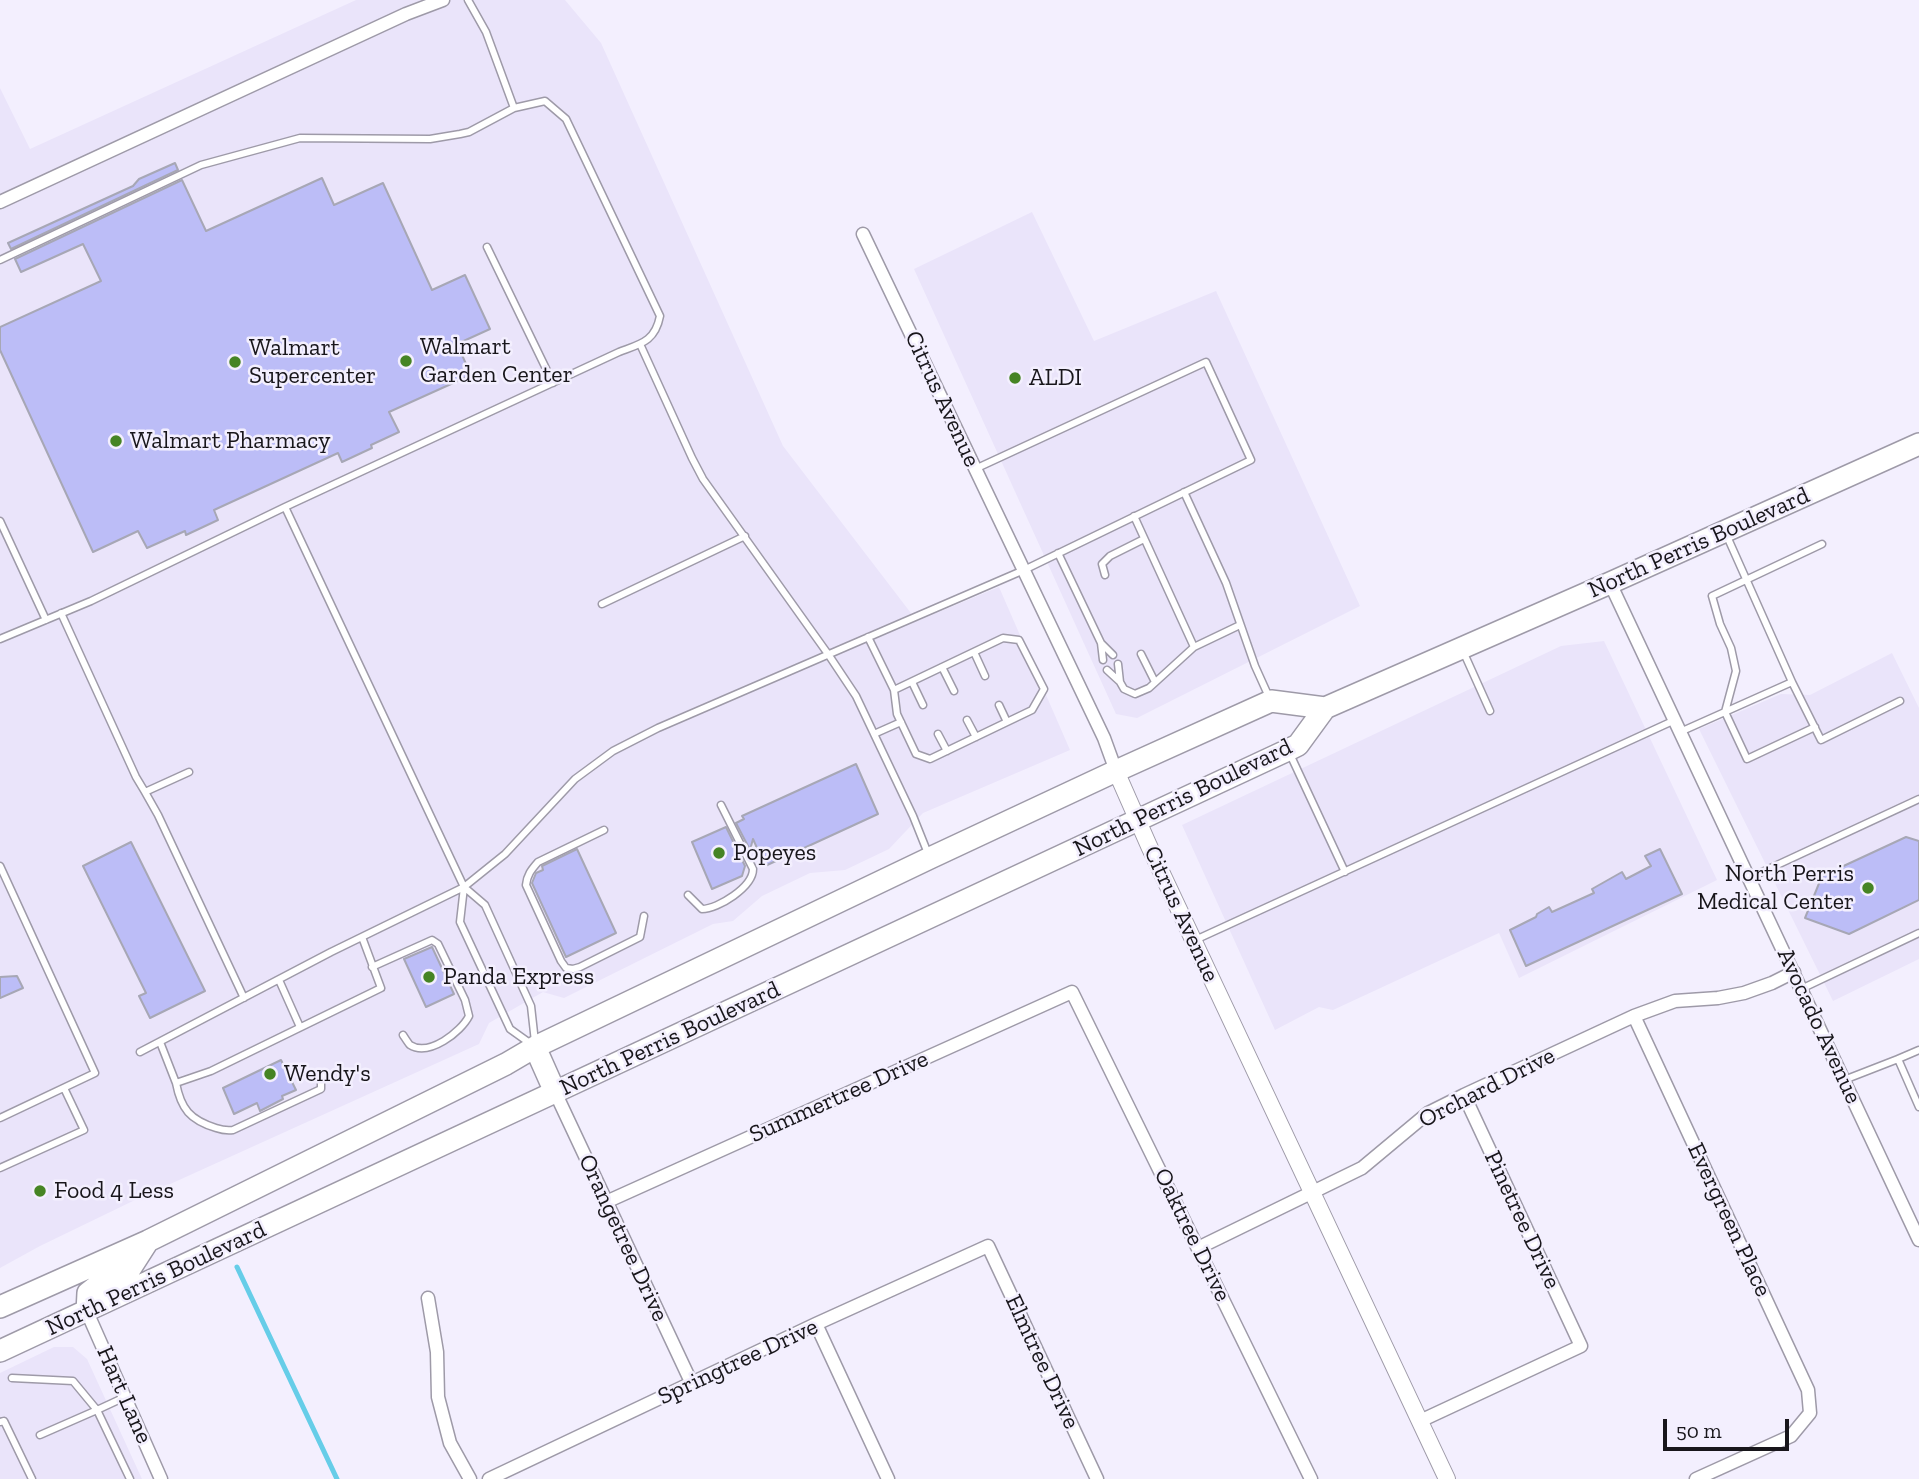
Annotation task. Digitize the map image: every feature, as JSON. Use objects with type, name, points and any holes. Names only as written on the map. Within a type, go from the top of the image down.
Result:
[{"type":"main road","name":"North Perris Boulevard","points":[[0,1351],[1288,750],[1298,745],[1325,708],[1611,583],[1919,443]]},
{"type":"main road","name":"North Perris Boulevard","points":[[0,1307],[148,1241],[535,1047],[1116,771],[1271,701],[1325,708]]},
{"type":"main road","points":[[535,1047],[555,1092]]},
{"type":"main road","points":[[87,1312],[88,1293],[102,1282],[130,1269],[148,1241]]},
{"type":"street","points":[[0,202],[406,14],[443,0]]},
{"type":"street","name":"Citrus Avenue","points":[[863,233],[1104,738],[1137,820],[1447,1479]]},
{"type":"street","name":"Avocado Avenue","points":[[1611,583],[1919,1240]]},
{"type":"street","name":"Orchard Drive","points":[[1198,1248],[1362,1168],[1427,1113],[1634,1016],[1675,1002],[1744,993],[1794,972]]},
{"type":"street","name":"Summertree Drive","points":[[606,1202],[1072,992]]},
{"type":"street","name":"Oaktree Drive","points":[[1072,992],[1311,1479]]},
{"type":"street","name":"Evergreen Place","points":[[1634,1016],[1808,1390],[1810,1413],[1791,1436],[1696,1479]]},
{"type":"street","name":"Orangetree Drive","points":[[555,1092],[692,1384]]},
{"type":"street","name":"Pinetree Drive","points":[[1420,1421],[1581,1346],[1464,1095]]},
{"type":"street","name":"Springtree Drive","points":[[489,1479],[988,1246]]},
{"type":"street","name":"Elmtree Drive","points":[[988,1246],[1097,1479]]},
{"type":"street","points":[[428,1298],[437,1352],[438,1397],[450,1443],[470,1479]]},
{"type":"street","name":"Hart Lane","points":[[87,1312],[161,1479]]},
{"type":"street","points":[[816,1324],[888,1479]]},
{"type":"lane","points":[[468,0],[486,32],[514,108]]},
{"type":"lane","points":[[0,260],[201,165],[300,138],[430,139],[460,134],[469,132],[514,108],[545,101],[566,119],[660,316],[658,328],[650,338],[640,344],[285,507],[61,614],[0,639]]},
{"type":"lane","points":[[487,247],[552,383]]},
{"type":"lane","points":[[640,344],[703,479],[856,696],[930,858]]},
{"type":"lane","points":[[140,1052],[464,887],[505,854],[575,779],[613,751],[658,727],[1024,569],[1251,460],[1206,362],[975,469]]},
{"type":"lane","points":[[1184,492],[1226,583],[1255,666],[1271,701]]},
{"type":"lane","points":[[285,507],[464,887],[485,905],[531,1006],[535,1047]]},
{"type":"lane","points":[[1134,516],[1194,647]]},
{"type":"lane","points":[[0,521],[46,620]]},
{"type":"lane","points":[[1725,532],[1821,740],[1900,701]]},
{"type":"lane","points":[[601,604],[745,536]]},
{"type":"lane","points":[[1104,575],[1102,564],[1110,556],[1144,539]]},
{"type":"lane","points":[[1815,727],[1747,759],[1725,712],[1736,671],[1731,648],[1712,596],[1822,544]]},
{"type":"lane","points":[[1058,553],[1101,643],[1103,660]]},
{"type":"lane","points":[[61,614],[244,998]]},
{"type":"lane","points":[[1118,664],[1124,689],[1135,694],[1149,688],[1194,647],[1240,625]]},
{"type":"lane","points":[[868,637],[894,690],[897,714],[916,754],[930,759],[1032,710],[1044,689],[1019,640],[1003,638],[894,690]]},
{"type":"lane","points":[[1101,643],[1113,655]]},
{"type":"lane","points":[[1462,649],[1490,711]]},
{"type":"lane","points":[[974,652],[985,676]]},
{"type":"lane","points":[[1141,654],[1155,682]]},
{"type":"lane","points":[[942,667],[954,691]]},
{"type":"lane","points":[[1107,670],[1120,681]]},
{"type":"lane","points":[[912,682],[923,705]]},
{"type":"lane","points":[[1680,732],[1792,682]]},
{"type":"lane","points":[[999,705],[1007,722]]},
{"type":"lane","points":[[967,720],[976,737]]},
{"type":"lane","points":[[1193,940],[1675,720]]},
{"type":"lane","points":[[874,734],[901,722]]},
{"type":"lane","points":[[937,734],[947,751]]},
{"type":"lane","points":[[1288,750],[1345,872]]},
{"type":"lane","points":[[145,792],[189,772]]},
{"type":"lane","points":[[1749,878],[1919,799]]},
{"type":"lane","points":[[688,895],[702,909],[710,909],[749,883],[753,874],[753,869],[721,805]]},
{"type":"lane","points":[[604,830],[537,862],[527,879],[526,885],[561,961],[566,968],[580,967],[640,937],[644,916]]},
{"type":"lane","points":[[0,866],[95,1073],[0,1118]]},
{"type":"lane","points":[[464,887],[460,922],[510,1029],[535,1047]]},
{"type":"lane","points":[[1801,989],[1919,933]]},
{"type":"lane","points":[[176,1083],[211,1071],[381,988],[362,937]]},
{"type":"lane","points":[[372,967],[432,940],[438,944],[465,1000],[469,1016],[465,1024],[445,1040],[432,1047],[418,1048],[409,1044],[403,1035]]},
{"type":"lane","points":[[279,980],[300,1027]]},
{"type":"lane","points":[[160,1042],[186,1111],[194,1119],[227,1131],[321,1089],[321,1074]]},
{"type":"lane","points":[[1844,1080],[1919,1050]]},
{"type":"lane","points":[[1898,1059],[1919,1107]]},
{"type":"lane","points":[[0,1168],[84,1130],[64,1087]]},
{"type":"lane","points":[[12,1378],[73,1381],[97,1410],[130,1479]]},
{"type":"lane","points":[[40,1434],[125,1397]]},
{"type":"lane","points":[[0,1422],[4,1421],[32,1479]]},
{"type":"shaded area","points":[[356,0],[565,0],[601,43],[783,446],[917,621],[999,587],[1070,750],[923,813],[889,849],[845,870],[810,873],[762,896],[733,921],[713,924],[564,998],[543,992],[489,1023],[479,1044],[135,1200],[0,1268],[0,88],[30,149]]},
{"type":"shaded area","points":[[1032,212],[1094,341],[1216,291],[1360,606],[1137,718],[1116,714],[914,269]]},
{"type":"shaded area","points":[[1604,641],[1717,880],[1519,978],[1499,933],[1333,1010],[1319,1007],[1275,1030],[1182,825],[1561,646]]},
{"type":"shaded area","points":[[1892,653],[1919,708],[1919,959],[1833,1001],[1699,729],[1781,694],[1810,695]]},
{"type":"shaded area","points":[[54,1347],[73,1347],[87,1359],[142,1479],[0,1479],[0,1373]]},
{"type":"building","points":[[175,163],[178,170],[11,249],[8,243],[133,186],[139,179]]},
{"type":"building","name":"Walmart Supercenter","points":[[322,178],[334,205],[383,183],[432,290],[465,275],[490,329],[457,344],[471,375],[389,412],[399,432],[371,445],[372,448],[342,462],[338,453],[214,510],[218,520],[186,535],[185,531],[147,548],[138,531],[93,552],[0,350],[0,327],[101,281],[83,244],[21,272],[15,259],[182,180],[206,231]]},
{"type":"building","points":[[856,764],[878,814],[765,866],[753,839],[750,850],[736,823],[744,819],[742,816]]},
{"type":"building","name":"Popeyes","points":[[726,827],[745,866],[742,876],[712,889],[692,842]]},
{"type":"building","name":"North Perris Medical Center","points":[[1906,837],[1919,841],[1919,900],[1849,934],[1805,918],[1822,876]]},
{"type":"building","points":[[131,842],[205,991],[150,1018],[139,996],[146,993],[83,866]]},
{"type":"building","points":[[577,849],[616,933],[566,957],[532,883],[536,873],[543,870],[542,866]]},
{"type":"building","points":[[1660,849],[1682,894],[1526,966],[1510,930],[1549,907],[1552,912],[1594,893],[1592,889],[1622,872],[1626,879],[1651,866],[1645,856]]},
{"type":"building","name":"Panda Express","points":[[432,947],[454,994],[426,1007],[404,959]]},
{"type":"building","points":[[17,976],[23,988],[0,998],[0,977]]},
{"type":"building","name":"Wendy's","points":[[281,1060],[296,1090],[260,1111],[257,1103],[234,1114],[223,1088]]},
{"type":"waterway","points":[[237,1267],[337,1479]]},
{"type":"place","name":"Walmart Garden Center","points":[[406,361]]},
{"type":"place","name":"Walmart Supercenter","points":[[235,362]]},
{"type":"place","name":"ALDI","points":[[1015,378]]},
{"type":"place","name":"Walmart Pharmacy","points":[[116,441]]},
{"type":"place","name":"Popeyes","points":[[719,853]]},
{"type":"place","name":"North Perris Medical Center","points":[[1868,888]]},
{"type":"place","name":"Panda Express","points":[[429,977]]},
{"type":"place","name":"Wendy's","points":[[270,1074]]},
{"type":"place","name":"Food 4 Less","points":[[40,1191]]}]
